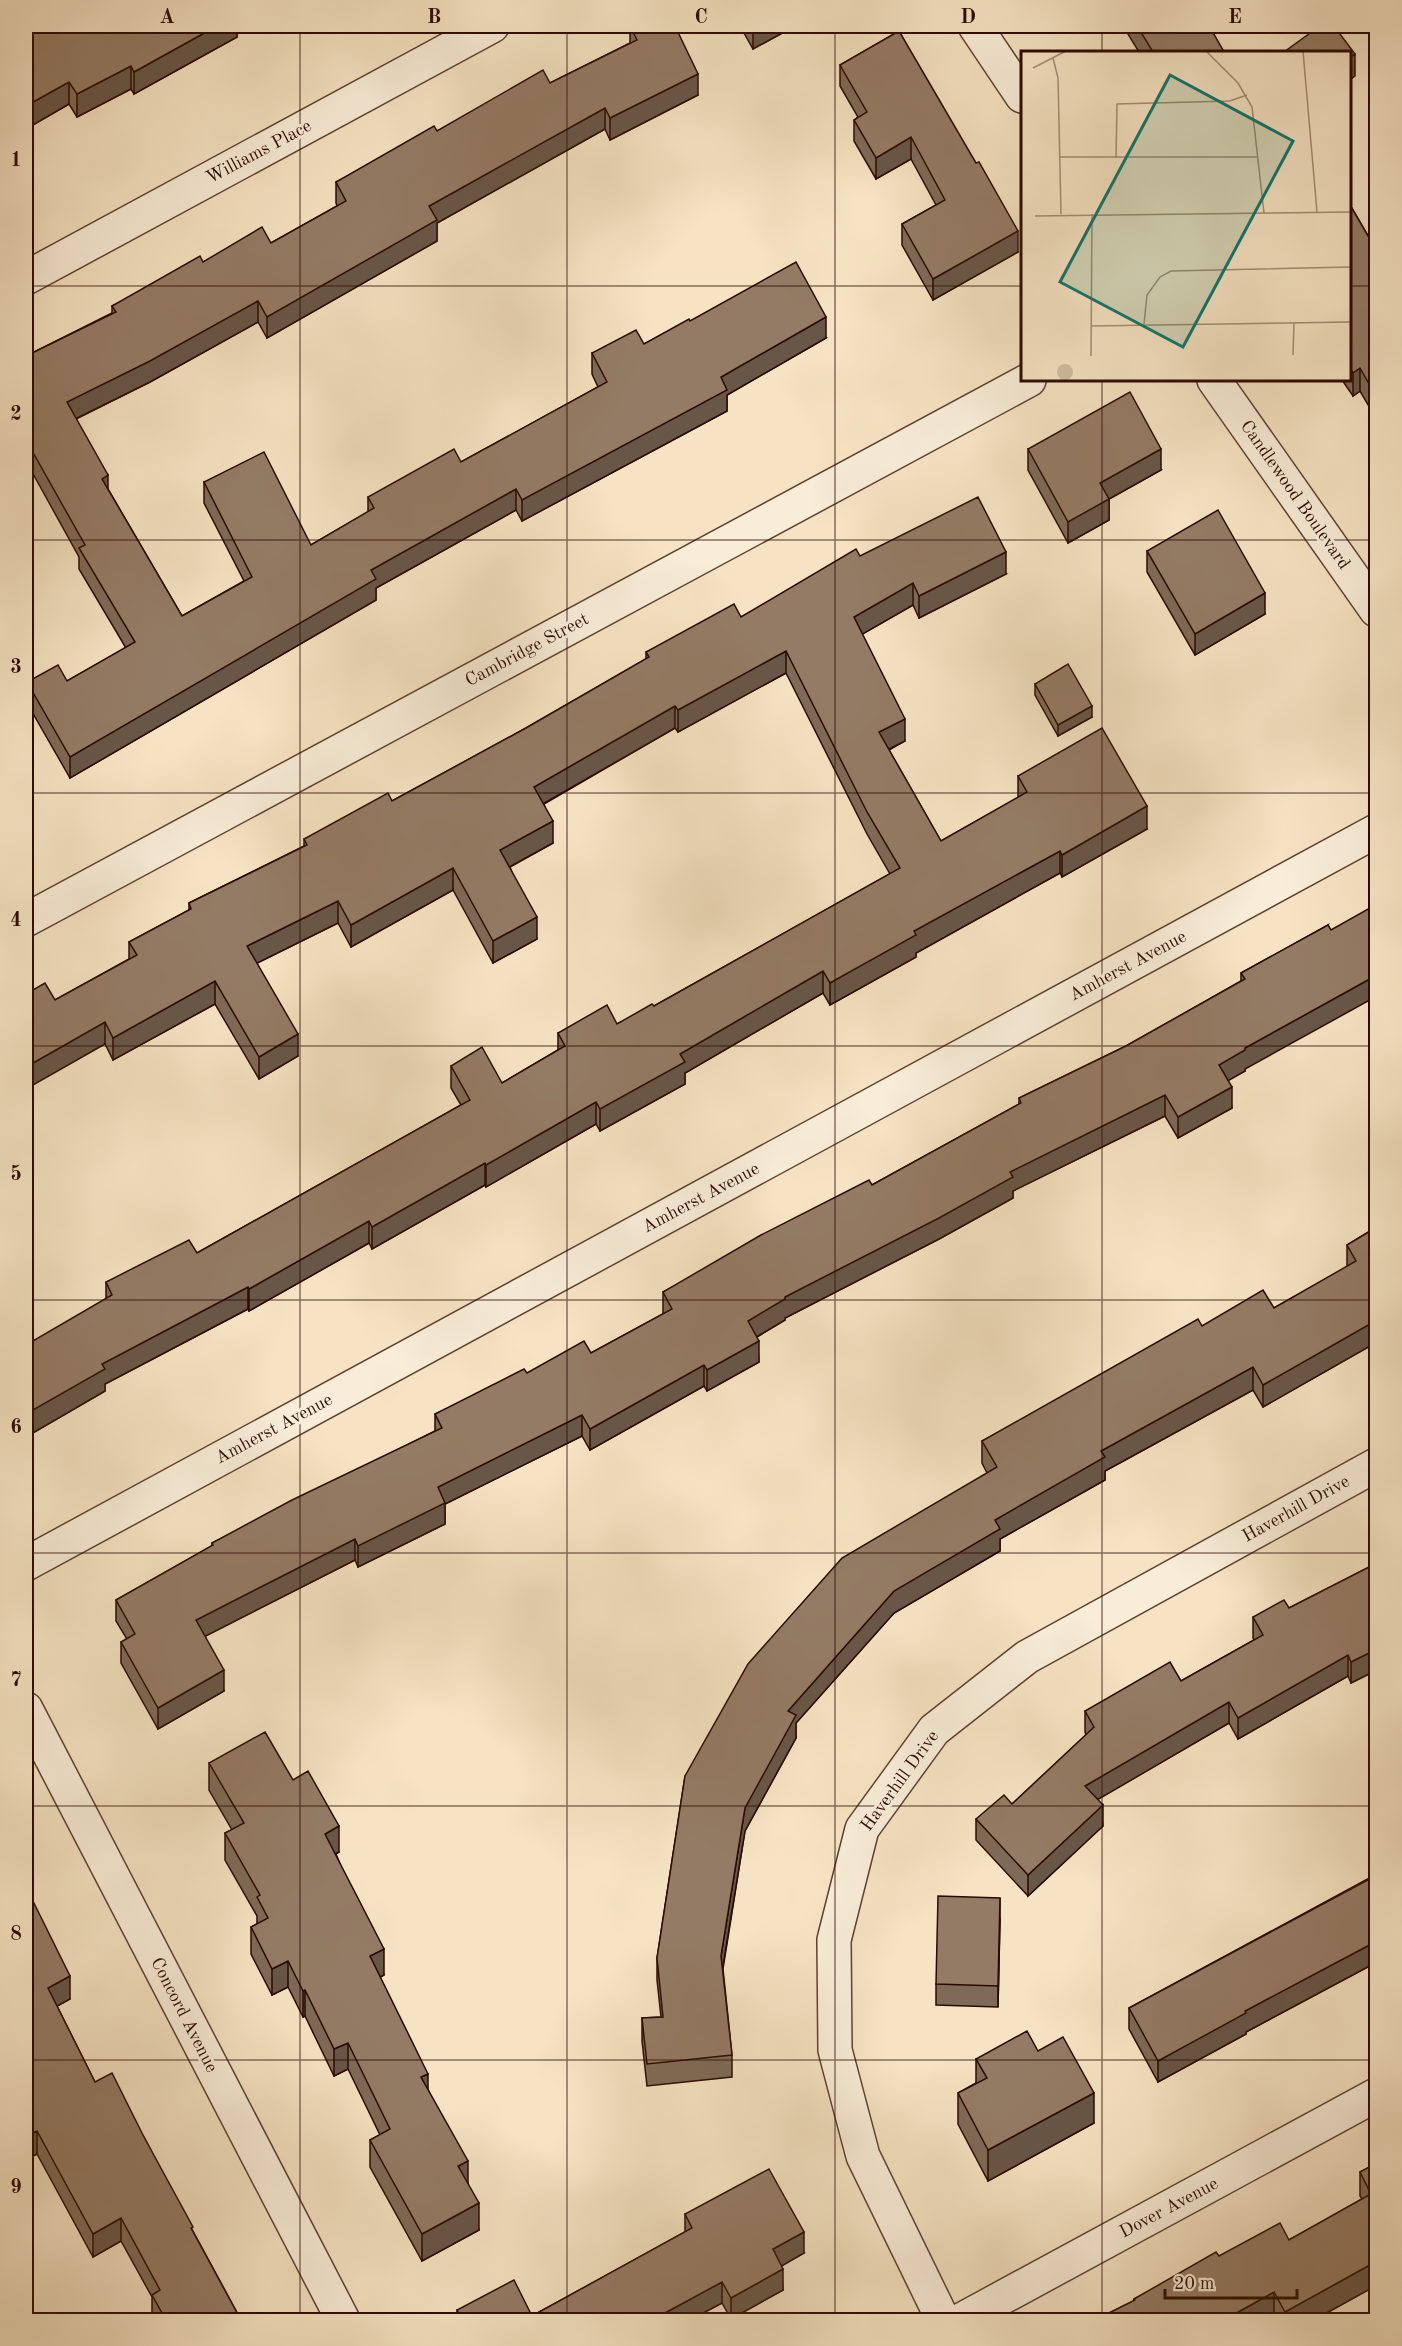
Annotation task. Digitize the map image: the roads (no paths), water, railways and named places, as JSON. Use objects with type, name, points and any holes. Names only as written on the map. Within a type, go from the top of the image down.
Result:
[{"type":"street","name":"Williams Place","points":[[26,278],[492,26]]},
{"type":"street","points":[[975,26],[1021,93]]},
{"type":"street","name":"Cambridge Street","points":[[26,920],[1027,381]]},
{"type":"street","name":"Candlewood Boulevard","points":[[1215,381],[1377,610]]},
{"type":"street","name":"Amherst Avenue","points":[[26,1564],[1377,831]]},
{"type":"street","name":"Haverhill Drive","points":[[944,2320],[864,2156],[835,2050],[834,1940],[862,1829],[934,1730],[1027,1657],[1377,1465]]},
{"type":"street","name":"Concord Avenue","points":[[26,1710],[342,2320]]},
{"type":"street","name":"Dover Avenue","points":[[961,2320],[1377,2095]]}]
